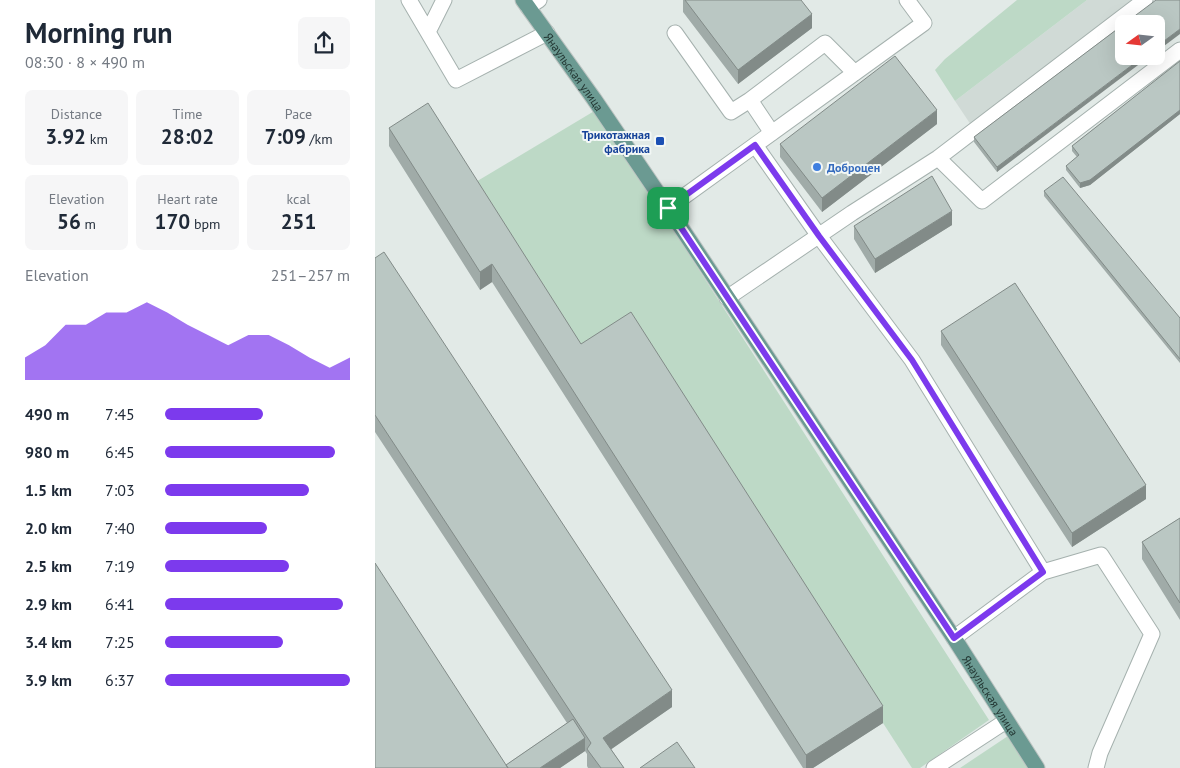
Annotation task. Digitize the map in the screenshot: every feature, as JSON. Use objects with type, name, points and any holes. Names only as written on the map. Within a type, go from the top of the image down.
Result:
[{"type":"main road","name":"Янаульская улица","points":[[530,2],[547,33],[668,208],[954,638],[1037,768]]},
{"type":"street","points":[[409,0],[456,80],[547,33]]},
{"type":"street","points":[[428,32],[444,0]]},
{"type":"street","points":[[668,208],[924,22],[907,0]]},
{"type":"street","points":[[727,298],[937,158],[1145,0]]},
{"type":"street","points":[[675,33],[731,112],[750,100],[825,43],[855,73]]},
{"type":"street","points":[[937,158],[982,201],[1180,50]]},
{"type":"street","points":[[750,100],[771,133]]},
{"type":"street","points":[[755,145],[819,236],[912,360],[1043,572]]},
{"type":"street","points":[[954,638],[1043,572],[1101,555],[1152,634],[1100,753],[1096,768]]},
{"type":"street","points":[[934,768],[1006,721]]},
{"type":"shaded area","points":[[1087,0],[1131,0],[971,125],[955,101]]},
{"type":"green space","points":[[1017,0],[1087,0],[955,101],[935,70],[945,59]]},
{"type":"green space","points":[[596,110],[989,720],[920,768],[912,768],[883,723],[581,361],[469,186]]},
{"type":"green space","points":[[1008,736],[1029,768],[960,768]]},
{"type":"building","points":[[685,0],[801,0],[812,14],[738,70]]},
{"type":"building","points":[[1156,0],[1180,0],[1180,29],[1165,40],[1165,15],[1136,15]]},
{"type":"building","points":[[1115,31],[1115,65],[1132,65],[997,167],[974,137]]},
{"type":"building","points":[[895,56],[937,110],[822,198],[780,144]]},
{"type":"building","points":[[1180,61],[1180,110],[1090,180],[1080,183],[1066,166],[1079,155],[1072,146]]},
{"type":"building","points":[[428,103],[581,344],[631,312],[883,706],[806,755],[492,264],[480,272],[389,128]]},
{"type":"building","points":[[932,176],[952,211],[875,259],[854,226]]},
{"type":"building","points":[[1063,177],[1180,318],[1180,359],[1044,191]]},
{"type":"building","points":[[384,252],[672,690],[603,738],[624,768],[601,768],[587,749],[591,743],[375,415],[375,258]]},
{"type":"building","points":[[1015,283],[1146,485],[1072,533],[941,331]]},
{"type":"building","points":[[1180,518],[1180,603],[1142,542]]},
{"type":"building","points":[[375,563],[508,768],[375,768]]},
{"type":"building","points":[[573,719],[585,738],[540,768],[508,768],[506,765]]},
{"type":"building","points":[[677,742],[695,768],[640,768]]},
{"type":"place","name":"Трикотажная фабрика","points":[[660,141]]},
{"type":"place","name":"Доброцен","points":[[817,167]]},
{"type":"route","points":[[755,145],[819,236],[912,360],[1043,572],[954,638],[668,208],[755,145]]}]
